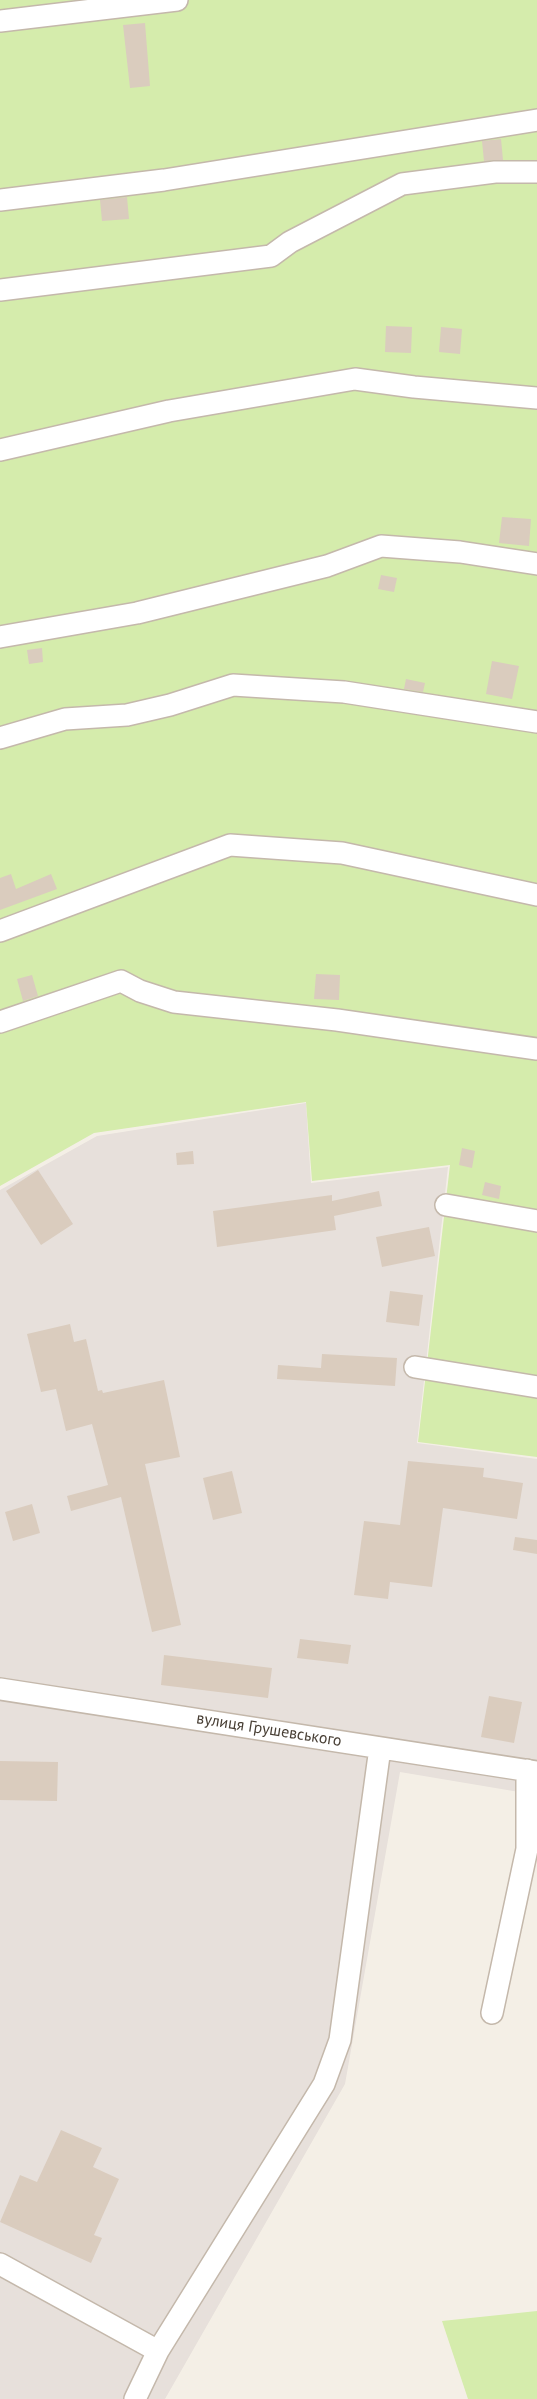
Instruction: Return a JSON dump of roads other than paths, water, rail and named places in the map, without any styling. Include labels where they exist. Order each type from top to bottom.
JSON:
[{"type":"street","points":[[0,21],[177,0]]},
{"type":"street","points":[[0,200],[164,180],[537,120]]},
{"type":"street","points":[[0,290],[271,256],[290,242],[402,184],[495,172],[537,172]]},
{"type":"street","points":[[0,450],[169,411],[355,379],[414,387],[537,398]]},
{"type":"street","points":[[0,637],[137,614],[327,566],[381,546],[460,552],[537,564]]},
{"type":"street","points":[[0,738],[65,719],[127,715],[170,706],[233,685],[344,692],[537,722]]},
{"type":"street","points":[[0,932],[230,845],[342,853],[537,895]]},
{"type":"street","points":[[0,1022],[121,981],[140,991],[174,1002],[337,1020],[537,1049]]},
{"type":"street","points":[[446,1205],[537,1221]]},
{"type":"street","points":[[415,1367],[537,1386]]},
{"type":"street","name":"вулиця Грушевського","points":[[0,1689],[532,1771]]},
{"type":"street","points":[[135,2399],[158,2351],[324,2084],[340,2040],[380,1748]]},
{"type":"street","points":[[492,2012],[527,1849],[532,1771]]},
{"type":"street","points":[[0,2264],[158,2351]]}]
